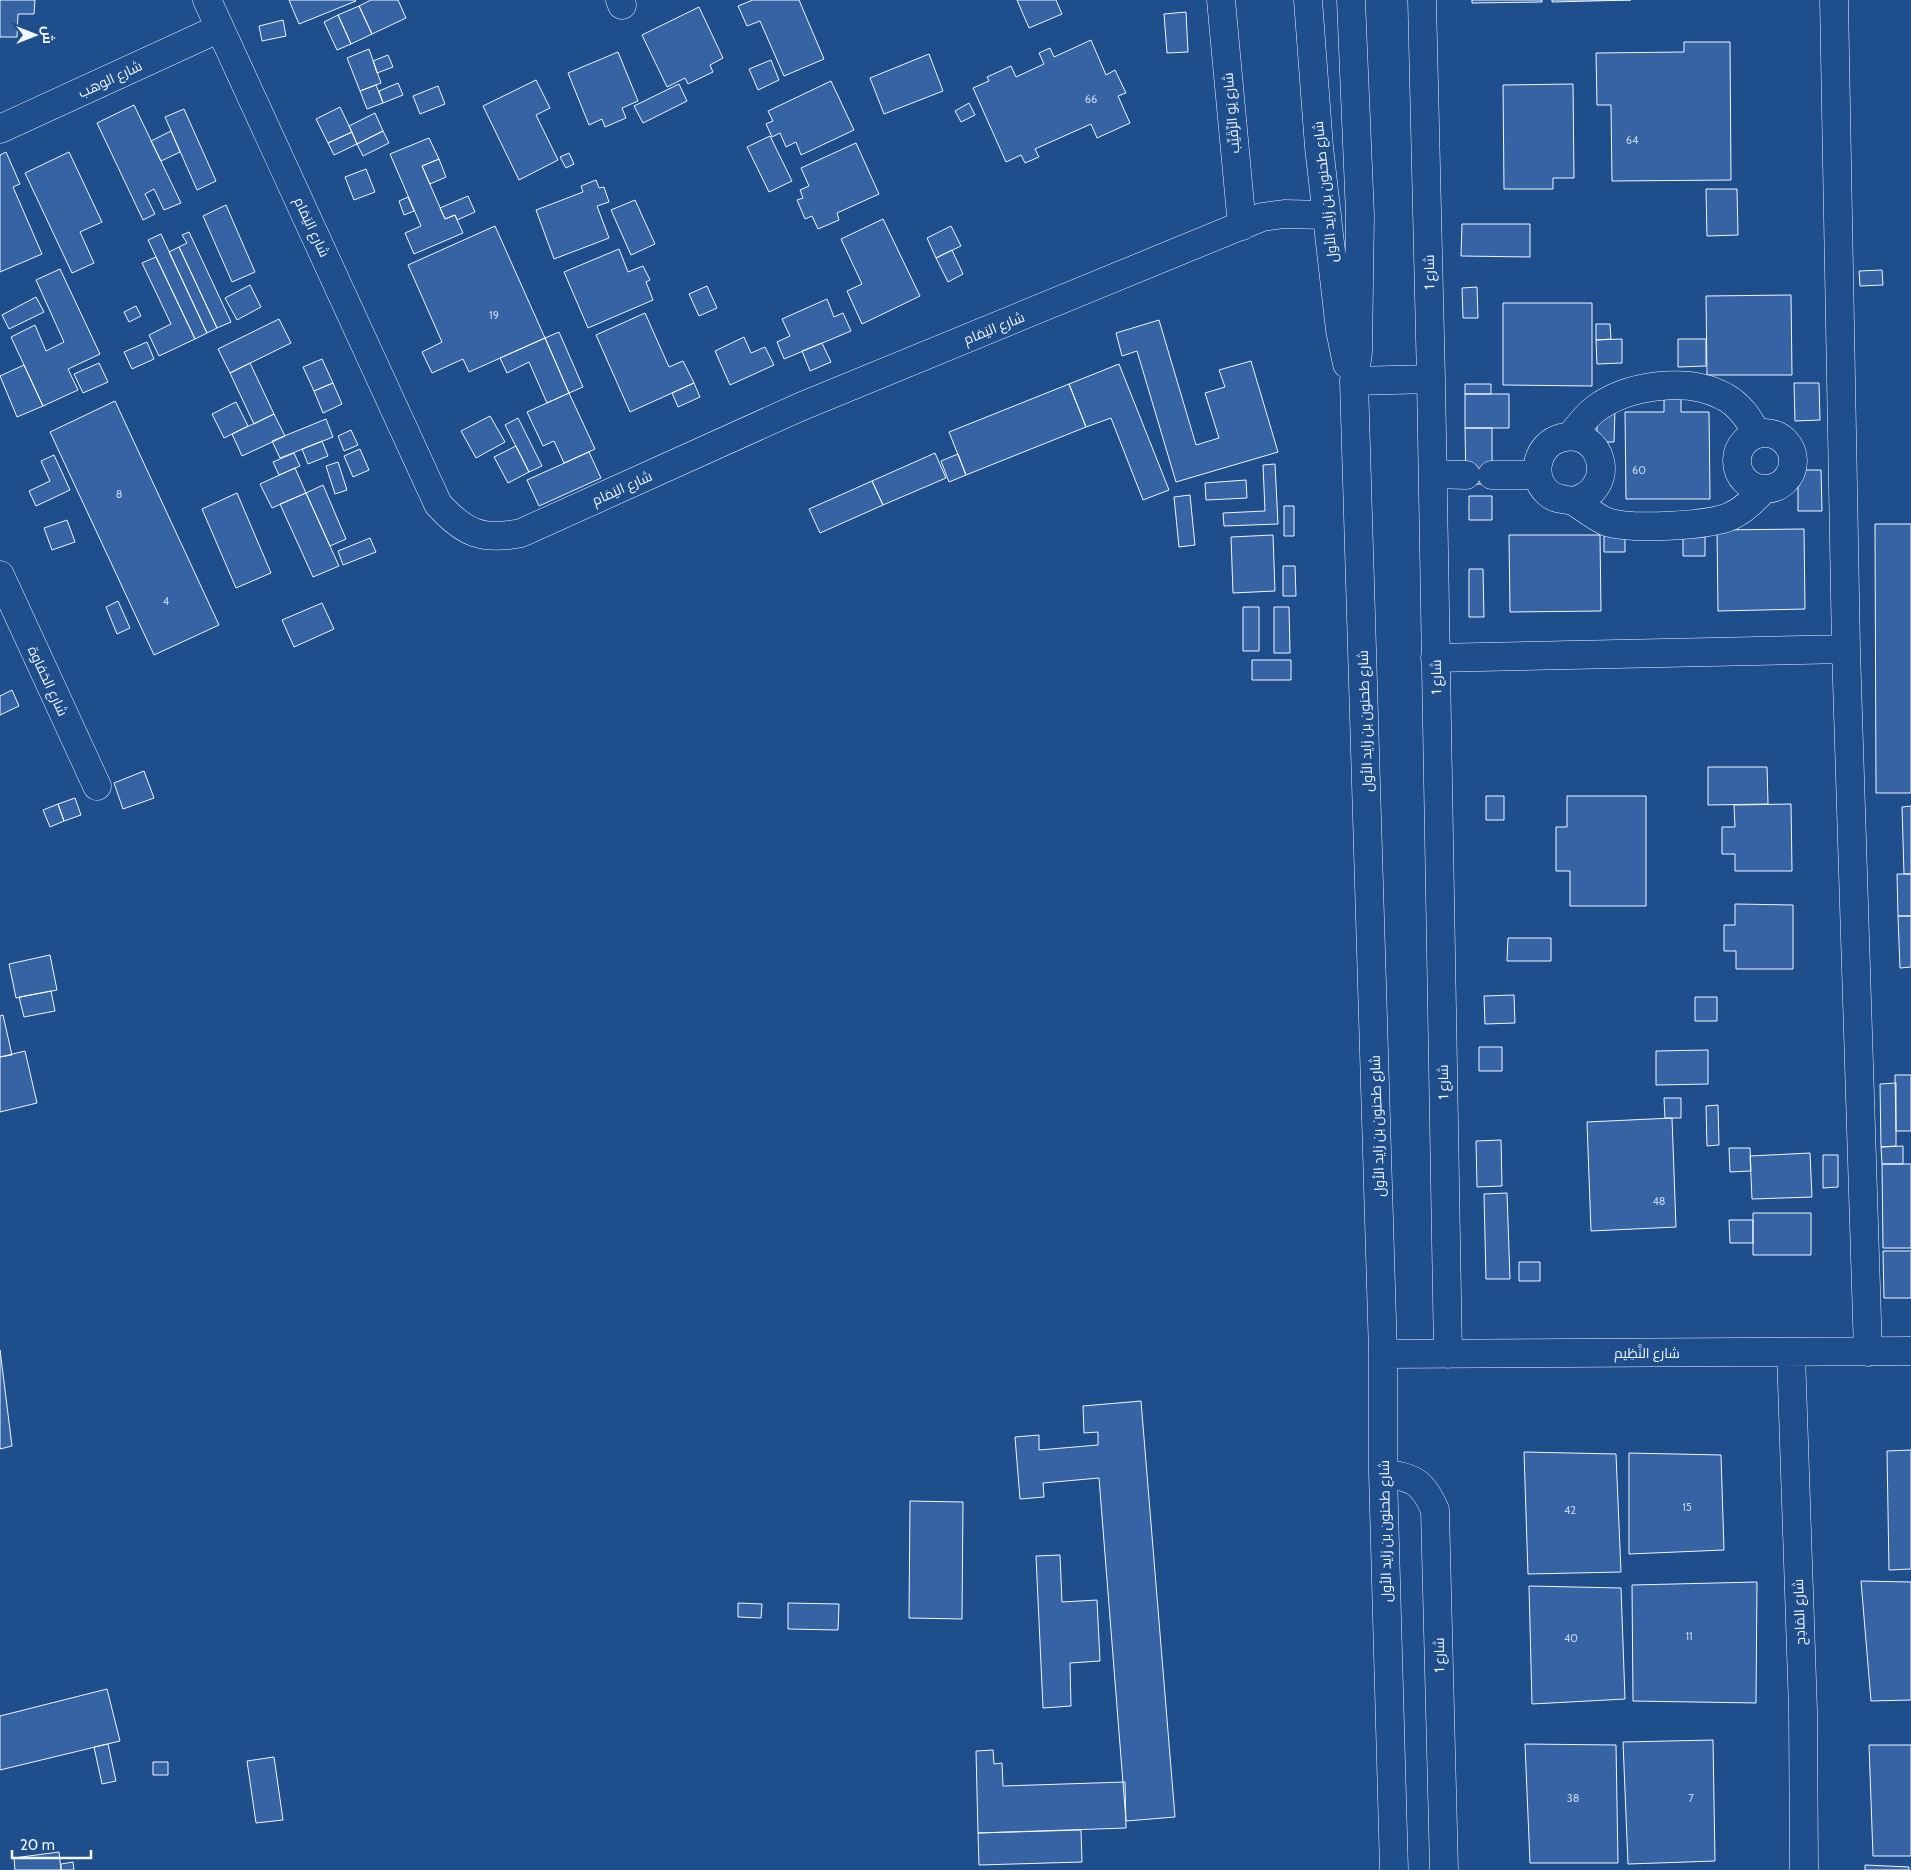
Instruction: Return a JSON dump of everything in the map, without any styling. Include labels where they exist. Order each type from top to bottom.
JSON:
[{"type":"street","name":"شارع اليَمَام","points":[[208,0],[438,504],[455,522],[477,534],[499,538],[521,533],[800,408],[1262,217],[1284,214],[1327,215]]},
{"type":"street","name":"شارع يَو الرِّقَيِّب","points":[[1220,0],[1242,226]]},
{"type":"street","name":"شارع طحنون بن زايد الأول","points":[[1308,0],[1327,215],[1340,330],[1345,356],[1354,382]]},
{"type":"street","name":"شارع طحنون بن زايد الأول","points":[[1351,0],[1360,215],[1359,337],[1354,382],[1383,1354],[1383,1473],[1394,1870]]},
{"type":"street","name":"شارع 1","points":[[1422,0],[1433,474],[1448,1354]]},
{"type":"street","points":[[1834,0],[1846,649],[1868,1352]]},
{"type":"street","name":"شارع الوهب","points":[[0,129],[220,28]]},
{"type":"street","points":[[1354,382],[1431,380]]},
{"type":"street","points":[[1571,436],[1593,411],[1607,402],[1638,391],[1679,386],[1713,391],[1726,397],[1748,417],[1757,434]]},
{"type":"street","points":[[1757,434],[1777,435],[1785,441],[1794,458],[1793,468],[1785,481],[1773,489],[1763,490],[1745,482],[1737,464],[1742,445],[1757,434]]},
{"type":"street","points":[[1571,436],[1580,438],[1596,450],[1602,468],[1601,477],[1591,494],[1573,501],[1564,501],[1547,492],[1538,475],[1540,456],[1545,448],[1561,438],[1571,436]]},
{"type":"street","points":[[1433,474],[1538,475]]},
{"type":"street","points":[[1573,501],[1596,517],[1622,525],[1703,523],[1731,516],[1754,500],[1763,490]]},
{"type":"street","name":"شارع الحَفاوة","points":[[0,575],[97,786]]},
{"type":"street","points":[[1435,658],[1846,649]]},
{"type":"street","name":"شارع النَّظِيم","points":[[1383,1354],[1911,1351]]},
{"type":"street","name":"شارع المَادِح","points":[[1791,1353],[1803,1711],[1804,1870]]},
{"type":"street","name":"شارع 1","points":[[1383,1473],[1411,1478],[1430,1498],[1435,1510],[1444,1870]]},
{"type":"building","points":[[0,0],[35,0],[34,14],[18,14],[17,37],[0,37]]},
{"type":"building","points":[[289,0],[355,0],[356,1],[299,24]]},
{"type":"building","points":[[371,0],[398,0],[406,18],[372,34],[359,6]]},
{"type":"building","points":[[753,0],[799,0],[824,59],[784,76],[760,21],[747,26],[738,6]]},
{"type":"building","points":[[1017,0],[1056,0],[1062,14],[1029,28]]},
{"type":"building","points":[[1472,0],[1542,0],[1542,2],[1472,3]]},
{"type":"building","points":[[1552,0],[1631,0],[1552,2]]},
{"type":"building","points":[[359,6],[372,34],[351,44],[338,15]]},
{"type":"building","points":[[699,7],[723,58],[710,65],[713,72],[688,84],[685,78],[667,87],[642,35]]},
{"type":"building","points":[[1186,12],[1188,52],[1167,53],[1164,14]]},
{"type":"building","points":[[338,15],[351,44],[337,50],[324,22]]},
{"type":"building","points":[[283,20],[286,36],[262,41],[259,26]]},
{"type":"building","points":[[1091,40],[1106,75],[1115,70],[1126,93],[1118,96],[1130,123],[1097,138],[1091,124],[1035,149],[1039,157],[1025,163],[1021,155],[1006,162],[973,88],[989,81],[987,77],[1011,66],[1016,77],[1044,64],[1039,53],[1050,48],[1054,57]]},
{"type":"building","points":[[1684,42],[1730,42],[1731,180],[1612,181],[1611,105],[1597,105],[1596,53],[1684,52]]},
{"type":"building","points":[[369,49],[381,83],[360,91],[347,58]]},
{"type":"building","points":[[618,52],[638,101],[622,108],[626,118],[605,127],[602,119],[589,125],[568,73]]},
{"type":"building","points":[[929,54],[943,91],[884,114],[870,78]]},
{"type":"building","points":[[388,55],[393,67],[377,73],[373,61]]},
{"type":"building","points":[[771,60],[779,80],[758,90],[749,69]]},
{"type":"building","points":[[536,80],[550,108],[536,115],[558,160],[519,180],[483,106]]},
{"type":"building","points":[[831,81],[854,130],[801,155],[796,142],[786,147],[780,133],[772,137],[766,124],[773,121],[768,111]]},
{"type":"building","points":[[398,83],[403,95],[383,103],[379,91]]},
{"type":"building","points":[[679,84],[687,101],[643,123],[634,106]]},
{"type":"building","points":[[1573,84],[1574,178],[1553,178],[1553,189],[1504,189],[1503,85]]},
{"type":"building","points":[[376,85],[383,103],[367,109],[360,91]]},
{"type":"building","points":[[438,86],[445,104],[420,114],[413,96]]},
{"type":"building","points":[[969,103],[975,115],[961,122],[955,111]]},
{"type":"building","points":[[134,105],[181,203],[164,210],[154,189],[145,194],[155,214],[143,220],[97,123]]},
{"type":"building","points":[[340,107],[352,132],[328,143],[316,119]]},
{"type":"building","points":[[184,109],[216,181],[197,190],[165,117]]},
{"type":"building","points":[[375,113],[383,131],[357,144],[349,126]]},
{"type":"building","points":[[171,131],[180,152],[161,161],[151,141]]},
{"type":"building","points":[[383,131],[389,143],[363,156],[357,144]]},
{"type":"building","points":[[352,132],[357,144],[334,155],[328,143]]},
{"type":"building","points":[[770,136],[792,181],[769,192],[747,147]]},
{"type":"building","points":[[429,138],[439,159],[422,166],[445,219],[455,215],[463,233],[414,254],[405,233],[421,226],[390,154]]},
{"type":"building","points":[[856,143],[879,194],[837,213],[839,220],[818,229],[812,216],[805,219],[797,200],[803,198],[800,190],[809,186],[801,168]]},
{"type":"building","points":[[6,152],[20,184],[13,187],[42,254],[0,272],[0,155]]},
{"type":"building","points":[[69,152],[102,222],[80,232],[94,263],[72,273],[25,173]]},
{"type":"building","points":[[569,153],[574,164],[566,168],[560,157]]},
{"type":"building","points":[[439,159],[446,177],[430,184],[422,166]]},
{"type":"building","points":[[366,169],[375,192],[354,200],[345,177]]},
{"type":"building","points":[[596,180],[599,188],[604,187],[609,202],[597,206],[609,238],[554,259],[536,210],[583,192],[581,186]]},
{"type":"building","points":[[1706,189],[1737,189],[1738,235],[1707,236]]},
{"type":"building","points":[[468,196],[475,212],[457,220],[455,215],[445,219],[440,208]]},
{"type":"building","points":[[408,197],[414,211],[404,215],[399,201]]},
{"type":"building","points":[[635,200],[655,244],[631,255],[611,210]]},
{"type":"building","points":[[226,205],[255,272],[232,282],[203,216]]},
{"type":"building","points":[[883,219],[920,296],[862,324],[847,291],[862,284],[841,239]]},
{"type":"building","points":[[1462,224],[1530,224],[1530,257],[1461,256]]},
{"type":"building","points":[[495,226],[545,338],[469,372],[463,359],[432,373],[422,352],[442,342],[408,265]]},
{"type":"building","points":[[951,226],[961,246],[936,258],[927,238]]},
{"type":"building","points":[[189,232],[231,322],[217,328],[179,247],[187,243],[182,235]]},
{"type":"building","points":[[161,234],[207,333],[195,339],[148,240]]},
{"type":"building","points":[[179,247],[217,328],[207,333],[169,252]]},
{"type":"building","points":[[619,249],[628,272],[643,266],[650,280],[646,282],[653,300],[588,328],[564,272]]},
{"type":"building","points":[[952,250],[963,274],[948,282],[936,258]]},
{"type":"building","points":[[156,257],[195,339],[159,356],[149,335],[171,324],[142,263]]},
{"type":"building","points":[[60,269],[100,354],[68,369],[78,390],[43,406],[11,337],[35,325],[46,351],[64,342],[36,280]]},
{"type":"building","points":[[1882,270],[1883,285],[1860,286],[1859,271]]},
{"type":"building","points":[[250,285],[261,307],[237,320],[225,298]]},
{"type":"building","points":[[707,286],[717,308],[699,316],[689,294]]},
{"type":"building","points":[[1477,287],[1478,318],[1463,318],[1462,288]]},
{"type":"building","points":[[1791,295],[1792,375],[1707,375],[1706,296]]},
{"type":"building","points":[[36,297],[44,312],[9,329],[2,315]]},
{"type":"building","points":[[827,299],[834,317],[843,313],[851,331],[784,359],[777,342],[790,336],[782,319]]},
{"type":"building","points":[[1503,303],[1592,303],[1592,386],[1503,385]]},
{"type":"building","points":[[136,306],[141,316],[129,322],[124,312]]},
{"type":"building","points":[[645,313],[669,367],[683,361],[694,383],[630,412],[596,335]]},
{"type":"building","points":[[279,319],[291,343],[230,373],[218,349]]},
{"type":"building","points":[[1159,320],[1196,445],[1219,438],[1205,393],[1225,387],[1219,370],[1251,361],[1278,452],[1176,482],[1137,351],[1122,356],[1116,333]]},
{"type":"building","points":[[1596,324],[1610,324],[1611,339],[1596,340]]},
{"type":"building","points":[[559,332],[583,387],[569,393],[545,338]]},
{"type":"building","points":[[744,337],[751,353],[765,347],[774,365],[730,385],[715,351]]},
{"type":"building","points":[[545,338],[569,393],[547,403],[529,362],[507,373],[500,358]]},
{"type":"building","points":[[1622,339],[1622,363],[1597,364],[1596,340]]},
{"type":"building","points":[[1678,339],[1706,339],[1706,366],[1678,367]]},
{"type":"building","points":[[147,342],[154,359],[132,369],[124,352]]},
{"type":"building","points":[[822,343],[831,362],[810,371],[802,351]]},
{"type":"building","points":[[322,359],[333,383],[314,391],[303,367]]},
{"type":"building","points":[[99,363],[108,382],[83,393],[74,374]]},
{"type":"building","points":[[250,363],[274,414],[254,424],[230,373]]},
{"type":"building","points":[[1119,364],[1169,490],[1143,500],[1111,418],[1086,427],[1069,384]]},
{"type":"building","points":[[24,365],[43,406],[17,417],[0,376]]},
{"type":"building","points":[[333,383],[342,404],[323,413],[314,391]]},
{"type":"building","points":[[694,383],[700,397],[678,407],[672,393]]},
{"type":"building","points":[[1794,383],[1819,383],[1820,420],[1795,421]]},
{"type":"building","points":[[1069,384],[1086,427],[966,475],[949,432]]},
{"type":"building","points":[[1465,384],[1491,384],[1491,394],[1465,394]]},
{"type":"building","points":[[569,393],[595,449],[564,463],[554,441],[543,446],[527,412]]},
{"type":"building","points":[[1465,394],[1509,394],[1509,428],[1465,428]]},
{"type":"building","points":[[1664,399],[1681,399],[1681,412],[1709,412],[1710,499],[1626,499],[1625,412],[1664,412]]},
{"type":"building","points":[[115,401],[219,625],[154,655],[50,432]]},
{"type":"building","points":[[236,402],[248,426],[224,438],[212,414]]},
{"type":"building","points":[[1597,408],[1615,409],[1614,442],[1597,442]]},
{"type":"building","points":[[274,414],[285,436],[242,456],[232,434]]},
{"type":"building","points":[[490,416],[505,442],[476,458],[461,431]]},
{"type":"building","points":[[518,418],[542,466],[529,472],[505,425]]},
{"type":"building","points":[[326,419],[333,437],[280,458],[272,441]]},
{"type":"building","points":[[1465,428],[1492,428],[1492,484],[1466,484]]},
{"type":"building","points":[[351,430],[358,445],[344,451],[338,436]]},
{"type":"building","points":[[322,441],[328,456],[308,464],[302,449]]},
{"type":"building","points":[[516,446],[529,472],[508,483],[494,457]]},
{"type":"building","points":[[360,449],[369,470],[353,477],[344,456]]},
{"type":"building","points":[[589,452],[601,478],[539,506],[527,480]]},
{"type":"building","points":[[294,453],[300,466],[279,475],[273,462]]},
{"type":"building","points":[[935,453],[946,478],[883,505],[872,481]]},
{"type":"building","points":[[958,454],[966,475],[949,482],[941,461]]},
{"type":"building","points":[[54,455],[70,490],[36,506],[29,491],[50,481],[41,461]]},
{"type":"building","points":[[338,462],[347,490],[335,494],[326,466]]},
{"type":"building","points":[[1275,464],[1278,524],[1224,526],[1223,513],[1265,511],[1263,465]]},
{"type":"building","points":[[295,468],[306,493],[272,508],[260,484]]},
{"type":"building","points":[[1798,470],[1821,470],[1822,511],[1798,511]]},
{"type":"building","points":[[1246,480],[1247,498],[1206,500],[1205,483]]},
{"type":"building","points":[[872,481],[883,505],[820,533],[809,509]]},
{"type":"building","points":[[323,485],[346,539],[330,546],[306,493]]},
{"type":"building","points":[[237,493],[271,573],[236,588],[202,509]]},
{"type":"building","points":[[306,493],[339,566],[313,577],[280,504]]},
{"type":"building","points":[[1190,495],[1195,545],[1179,547],[1174,497]]},
{"type":"building","points":[[1469,496],[1492,496],[1492,520],[1469,520]]},
{"type":"building","points":[[1284,506],[1294,506],[1294,536],[1284,536]]},
{"type":"building","points":[[67,520],[75,542],[52,550],[44,528]]},
{"type":"building","points":[[1875,524],[1911,524],[1911,793],[1876,793]]},
{"type":"building","points":[[1705,529],[1705,556],[1683,556],[1683,530]]},
{"type":"building","points":[[1804,529],[1805,609],[1718,611],[1717,530]]},
{"type":"building","points":[[1604,530],[1625,530],[1625,552],[1604,552]]},
{"type":"building","points":[[1273,535],[1275,591],[1233,593],[1231,537]]},
{"type":"building","points":[[1509,535],[1600,535],[1601,611],[1510,612]]},
{"type":"building","points":[[370,538],[376,552],[343,565],[338,551]]},
{"type":"building","points":[[1283,566],[1295,566],[1296,596],[1283,596]]},
{"type":"building","points":[[1469,569],[1483,569],[1484,617],[1469,617]]},
{"type":"building","points":[[118,601],[130,628],[117,634],[106,607]]},
{"type":"building","points":[[322,603],[334,629],[294,647],[282,620]]},
{"type":"building","points":[[1243,607],[1259,607],[1259,651],[1243,651]]},
{"type":"building","points":[[1274,607],[1289,607],[1290,653],[1274,653]]},
{"type":"building","points":[[1252,660],[1291,660],[1291,680],[1252,680]]},
{"type":"building","points":[[12,690],[19,706],[0,715],[0,696]]},
{"type":"building","points":[[1708,767],[1767,767],[1768,804],[1708,805]]},
{"type":"building","points":[[144,771],[154,798],[123,809],[114,783]]},
{"type":"building","points":[[1486,796],[1504,796],[1504,820],[1486,820]]},
{"type":"building","points":[[1567,796],[1646,796],[1646,906],[1570,906],[1570,871],[1556,871],[1556,827],[1567,827]]},
{"type":"building","points":[[75,798],[81,815],[64,821],[58,804]]},
{"type":"building","points":[[58,804],[64,821],[50,827],[43,810]]},
{"type":"building","points":[[1791,804],[1792,871],[1735,871],[1735,854],[1722,854],[1722,827],[1735,827],[1734,805]]},
{"type":"building","points":[[1911,806],[1911,874],[1904,874],[1902,807]]},
{"type":"building","points":[[1897,874],[1911,874],[1911,916],[1898,916]]},
{"type":"building","points":[[1735,904],[1793,905],[1793,969],[1736,969],[1736,951],[1724,951],[1724,925],[1735,925]]},
{"type":"building","points":[[1898,916],[1911,916],[1911,967],[1900,968]]},
{"type":"building","points":[[1508,938],[1551,938],[1551,961],[1507,961]]},
{"type":"building","points":[[50,955],[57,990],[16,998],[9,964]]},
{"type":"building","points":[[51,991],[55,1011],[24,1017],[19,997]]},
{"type":"building","points":[[1514,995],[1515,1023],[1485,1024],[1484,996]]},
{"type":"building","points":[[1695,997],[1717,997],[1717,1021],[1695,1021]]},
{"type":"building","points":[[3,1015],[12,1055],[0,1057],[0,1016]]},
{"type":"building","points":[[1479,1047],[1502,1047],[1502,1071],[1479,1071]]},
{"type":"building","points":[[1708,1050],[1708,1084],[1656,1085],[1656,1051]]},
{"type":"building","points":[[25,1051],[37,1103],[0,1112],[0,1057]]},
{"type":"building","points":[[1895,1075],[1911,1075],[1911,1131],[1896,1131]]},
{"type":"building","points":[[1896,1083],[1896,1146],[1881,1147],[1880,1084]]},
{"type":"building","points":[[1664,1098],[1681,1098],[1681,1118],[1665,1118]]},
{"type":"building","points":[[1718,1105],[1719,1145],[1707,1146],[1706,1106]]},
{"type":"building","points":[[1672,1118],[1676,1227],[1591,1231],[1587,1122]]},
{"type":"building","points":[[1501,1140],[1502,1186],[1477,1187],[1476,1141]]},
{"type":"building","points":[[1903,1146],[1903,1164],[1882,1164],[1881,1147]]},
{"type":"building","points":[[1729,1148],[1750,1148],[1751,1171],[1730,1172]]},
{"type":"building","points":[[1810,1153],[1812,1197],[1752,1199],[1750,1156]]},
{"type":"building","points":[[1823,1155],[1838,1155],[1838,1187],[1823,1188]]},
{"type":"building","points":[[1882,1164],[1911,1164],[1911,1248],[1883,1248]]},
{"type":"building","points":[[1507,1193],[1510,1279],[1486,1279],[1484,1194]]},
{"type":"building","points":[[1753,1213],[1811,1213],[1811,1255],[1753,1255]]},
{"type":"building","points":[[1729,1220],[1753,1220],[1753,1243],[1730,1243]]},
{"type":"building","points":[[1883,1251],[1911,1251],[1911,1298],[1884,1298]]},
{"type":"building","points":[[1519,1262],[1540,1262],[1540,1281],[1519,1281]]},
{"type":"building","points":[[0,1350],[12,1446],[0,1449]]},
{"type":"building","points":[[1141,1401],[1175,1817],[1126,1821],[1099,1478],[1043,1483],[1044,1497],[1020,1499],[1015,1437],[1039,1435],[1039,1450],[1098,1445],[1098,1432],[1084,1433],[1083,1406]]},
{"type":"building","points":[[1911,1450],[1911,1569],[1889,1570],[1887,1451]]},
{"type":"building","points":[[1524,1452],[1616,1454],[1621,1572],[1528,1574]]},
{"type":"building","points":[[1629,1453],[1721,1455],[1724,1550],[1629,1554]]},
{"type":"building","points":[[910,1501],[963,1502],[962,1619],[909,1618]]},
{"type":"building","points":[[1060,1555],[1062,1602],[1097,1600],[1100,1661],[1070,1663],[1071,1706],[1043,1708],[1036,1556]]},
{"type":"building","points":[[1861,1581],[1911,1582],[1911,1700],[1871,1701]]},
{"type":"building","points":[[1757,1582],[1756,1703],[1633,1701],[1632,1585]]},
{"type":"building","points":[[1529,1586],[1621,1588],[1625,1699],[1532,1704]]},
{"type":"building","points":[[738,1603],[762,1604],[761,1618],[738,1617]]},
{"type":"building","points":[[788,1603],[839,1604],[838,1630],[788,1629]]},
{"type":"building","points":[[107,1689],[120,1741],[0,1770],[0,1716]]},
{"type":"building","points":[[1713,1740],[1715,1861],[1628,1864],[1623,1742]]},
{"type":"building","points":[[108,1744],[116,1781],[102,1784],[94,1747]]},
{"type":"building","points":[[1525,1744],[1616,1745],[1618,1863],[1530,1863]]},
{"type":"building","points":[[1869,1745],[1911,1745],[1911,1856],[1873,1856]]},
{"type":"building","points":[[993,1750],[994,1764],[1002,1763],[1003,1786],[1125,1782],[1126,1828],[978,1833],[976,1751]]},
{"type":"building","points":[[274,1757],[283,1820],[256,1823],[247,1761]]},
{"type":"building","points":[[153,1762],[168,1762],[168,1775],[153,1775]]},
{"type":"building","points":[[1081,1830],[1082,1862],[979,1865],[978,1833]]},
{"type":"building","points":[[59,1852],[61,1870],[15,1870],[14,1858]]},
{"type":"building","points":[[73,1862],[74,1870],[61,1870],[61,1864]]},
{"type":"building","points":[[1865,1865],[1909,1867],[1909,1870],[1865,1870]]}]
